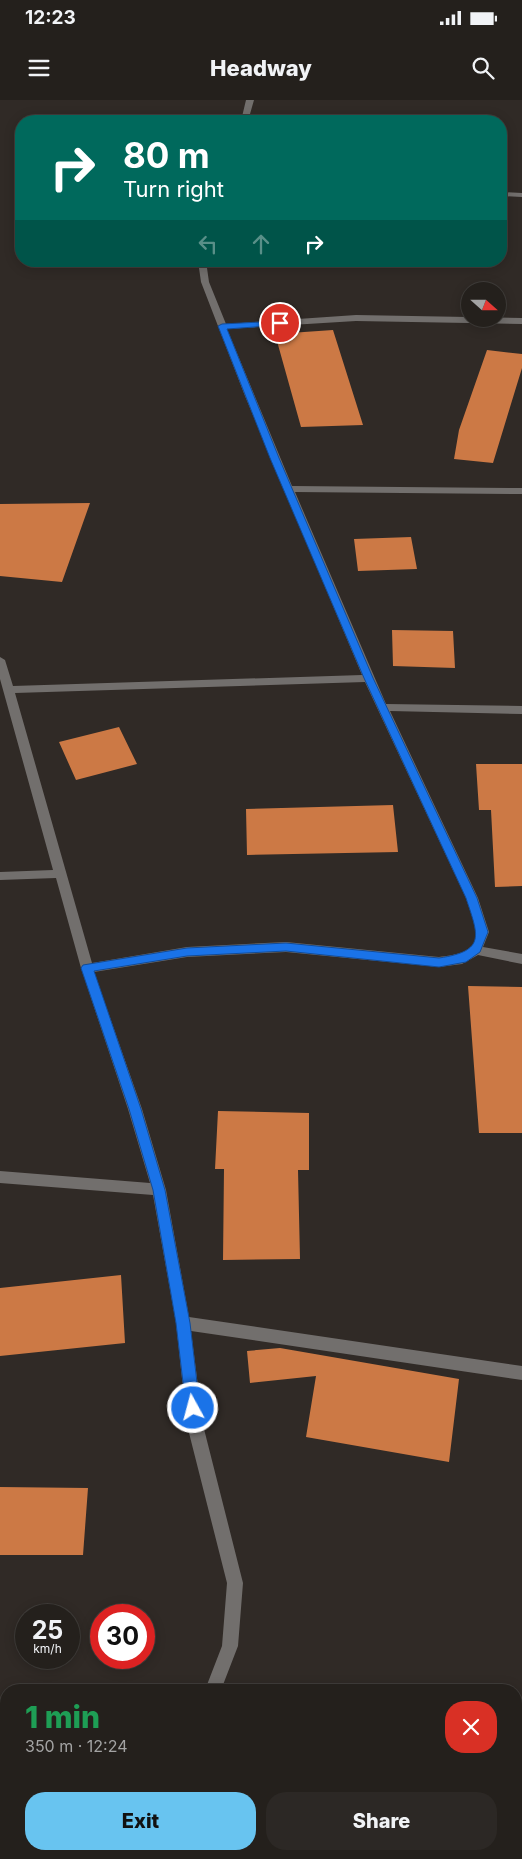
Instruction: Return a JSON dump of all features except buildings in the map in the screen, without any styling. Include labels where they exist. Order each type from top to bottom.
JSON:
[{"type":"street","points":[[246,115],[250,100]]},
{"type":"street","points":[[507,194],[522,195]]},
{"type":"street","points":[[87,968],[187,952],[286,947],[439,962],[462,959],[476,950],[483,932],[472,898],[382,707],[288,489],[205,282],[203,267]]},
{"type":"street","points":[[222,326],[356,318],[522,321]]},
{"type":"street","points":[[288,489],[522,490]]},
{"type":"street","points":[[0,660],[87,968],[135,1109],[159,1190],[183,1323],[196,1425],[236,1582],[230,1646],[215,1684]]},
{"type":"street","points":[[9,690],[369,678]]},
{"type":"street","points":[[382,707],[522,710]]},
{"type":"street","points":[[0,876],[61,874]]},
{"type":"street","points":[[476,950],[522,959]]},
{"type":"street","points":[[0,1178],[159,1190]]},
{"type":"street","points":[[183,1323],[522,1373]]},
{"type":"route","points":[[193,1408],[183,1323],[159,1190],[135,1109],[87,968],[187,952],[286,947],[439,962],[462,959],[476,950],[483,932],[472,898],[369,678],[249,396],[222,326],[280,323]]}]
